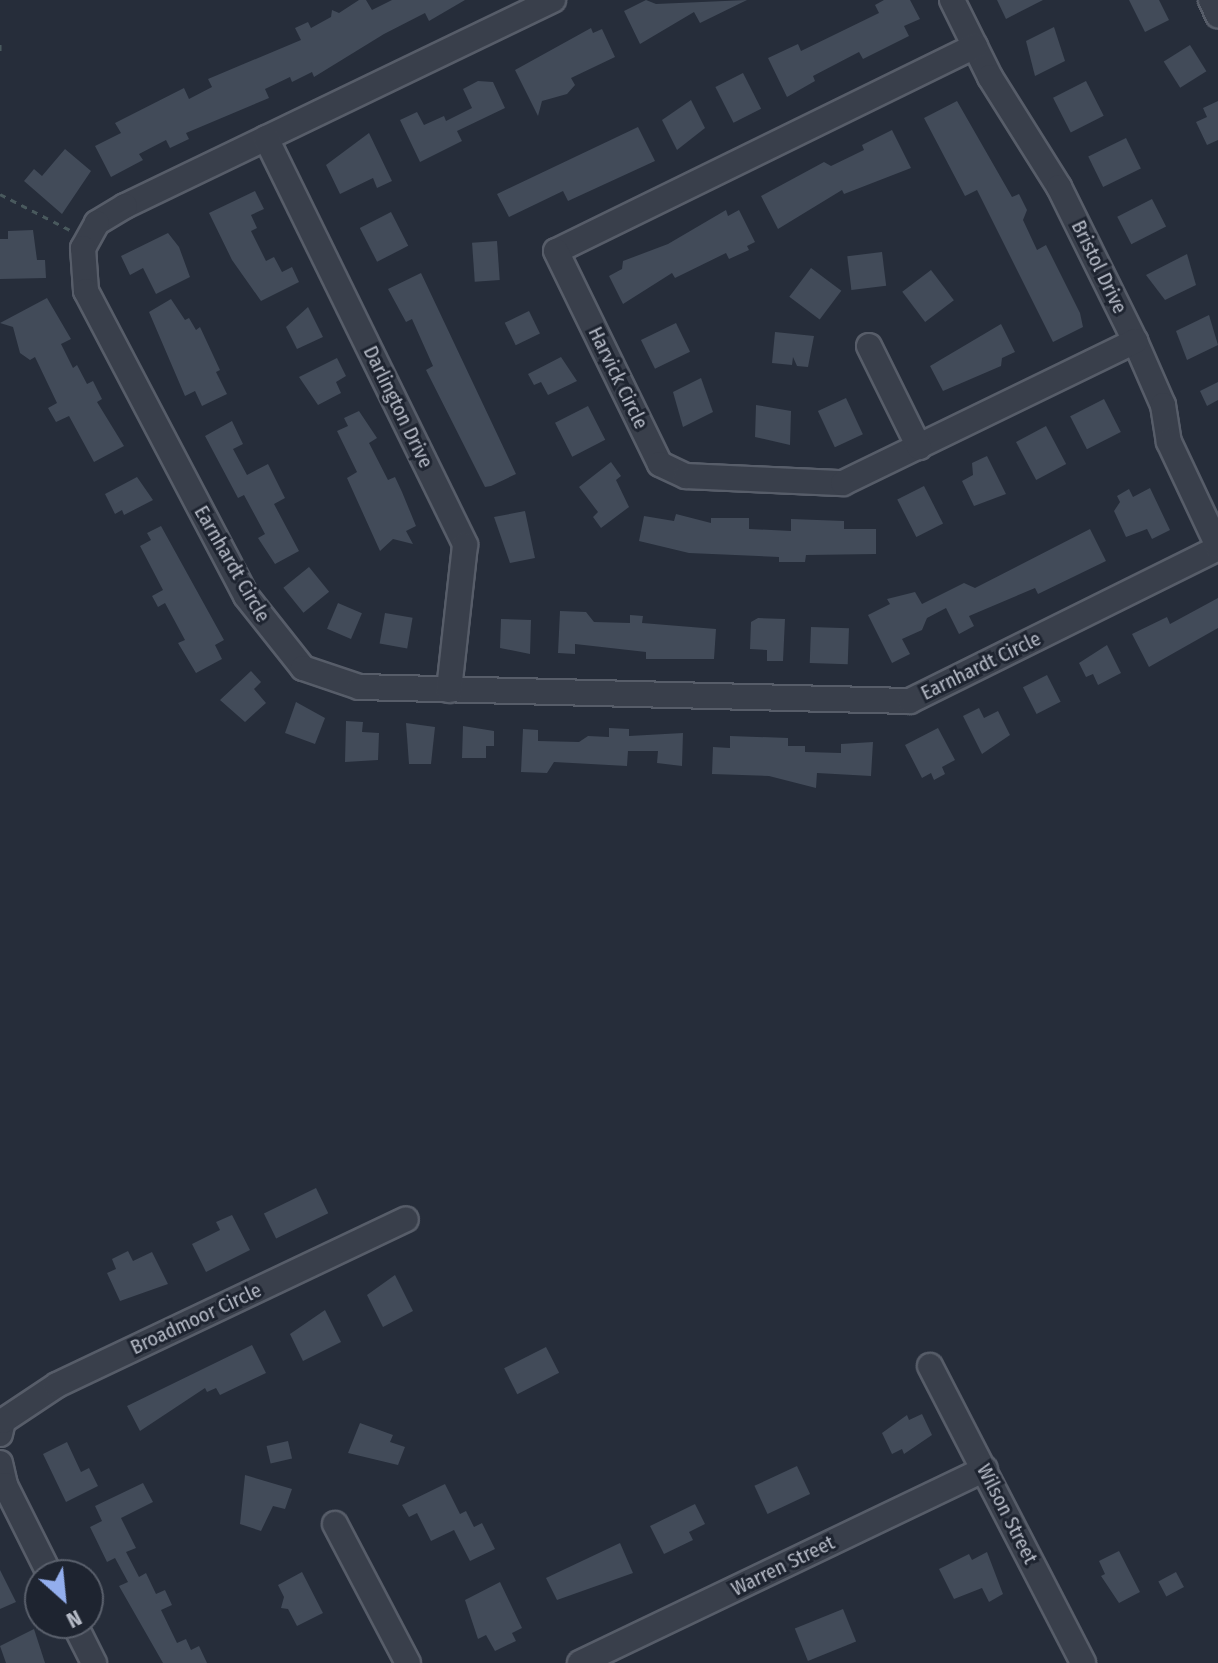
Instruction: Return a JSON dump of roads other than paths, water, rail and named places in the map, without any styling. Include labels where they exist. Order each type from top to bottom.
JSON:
[{"type":"street","points":[[266,138],[553,0]]},
{"type":"street","name":"Bristol Drive","points":[[952,0],[975,46],[1059,187],[1135,341],[1163,405],[1169,442],[1218,547]]},
{"type":"street","points":[[1211,0],[1218,15]]},
{"type":"street","name":"Harvick Circle","points":[[975,46],[556,251],[660,464],[672,473],[843,483],[1135,341]]},
{"type":"street","name":"Earnhardt Circle","points":[[266,138],[125,206],[97,223],[83,248],[86,291],[246,596],[277,641],[303,668],[359,687],[910,701],[1218,547]]},
{"type":"street","name":"Darlington Drive","points":[[266,138],[465,545],[449,690]]},
{"type":"street","points":[[869,346],[919,447]]},
{"type":"street","name":"Broadmoor Circle","points":[[0,1434],[3,1421],[57,1385],[406,1219]]},
{"type":"street","name":"Wilson Street","points":[[930,1366],[1083,1663]]},
{"type":"street","points":[[0,1463],[5,1485],[42,1559]]},
{"type":"street","name":"Warren Street","points":[[580,1663],[985,1469]]},
{"type":"street","points":[[335,1524],[408,1663]]},
{"type":"street","points":[[82,1639],[94,1663]]}]
